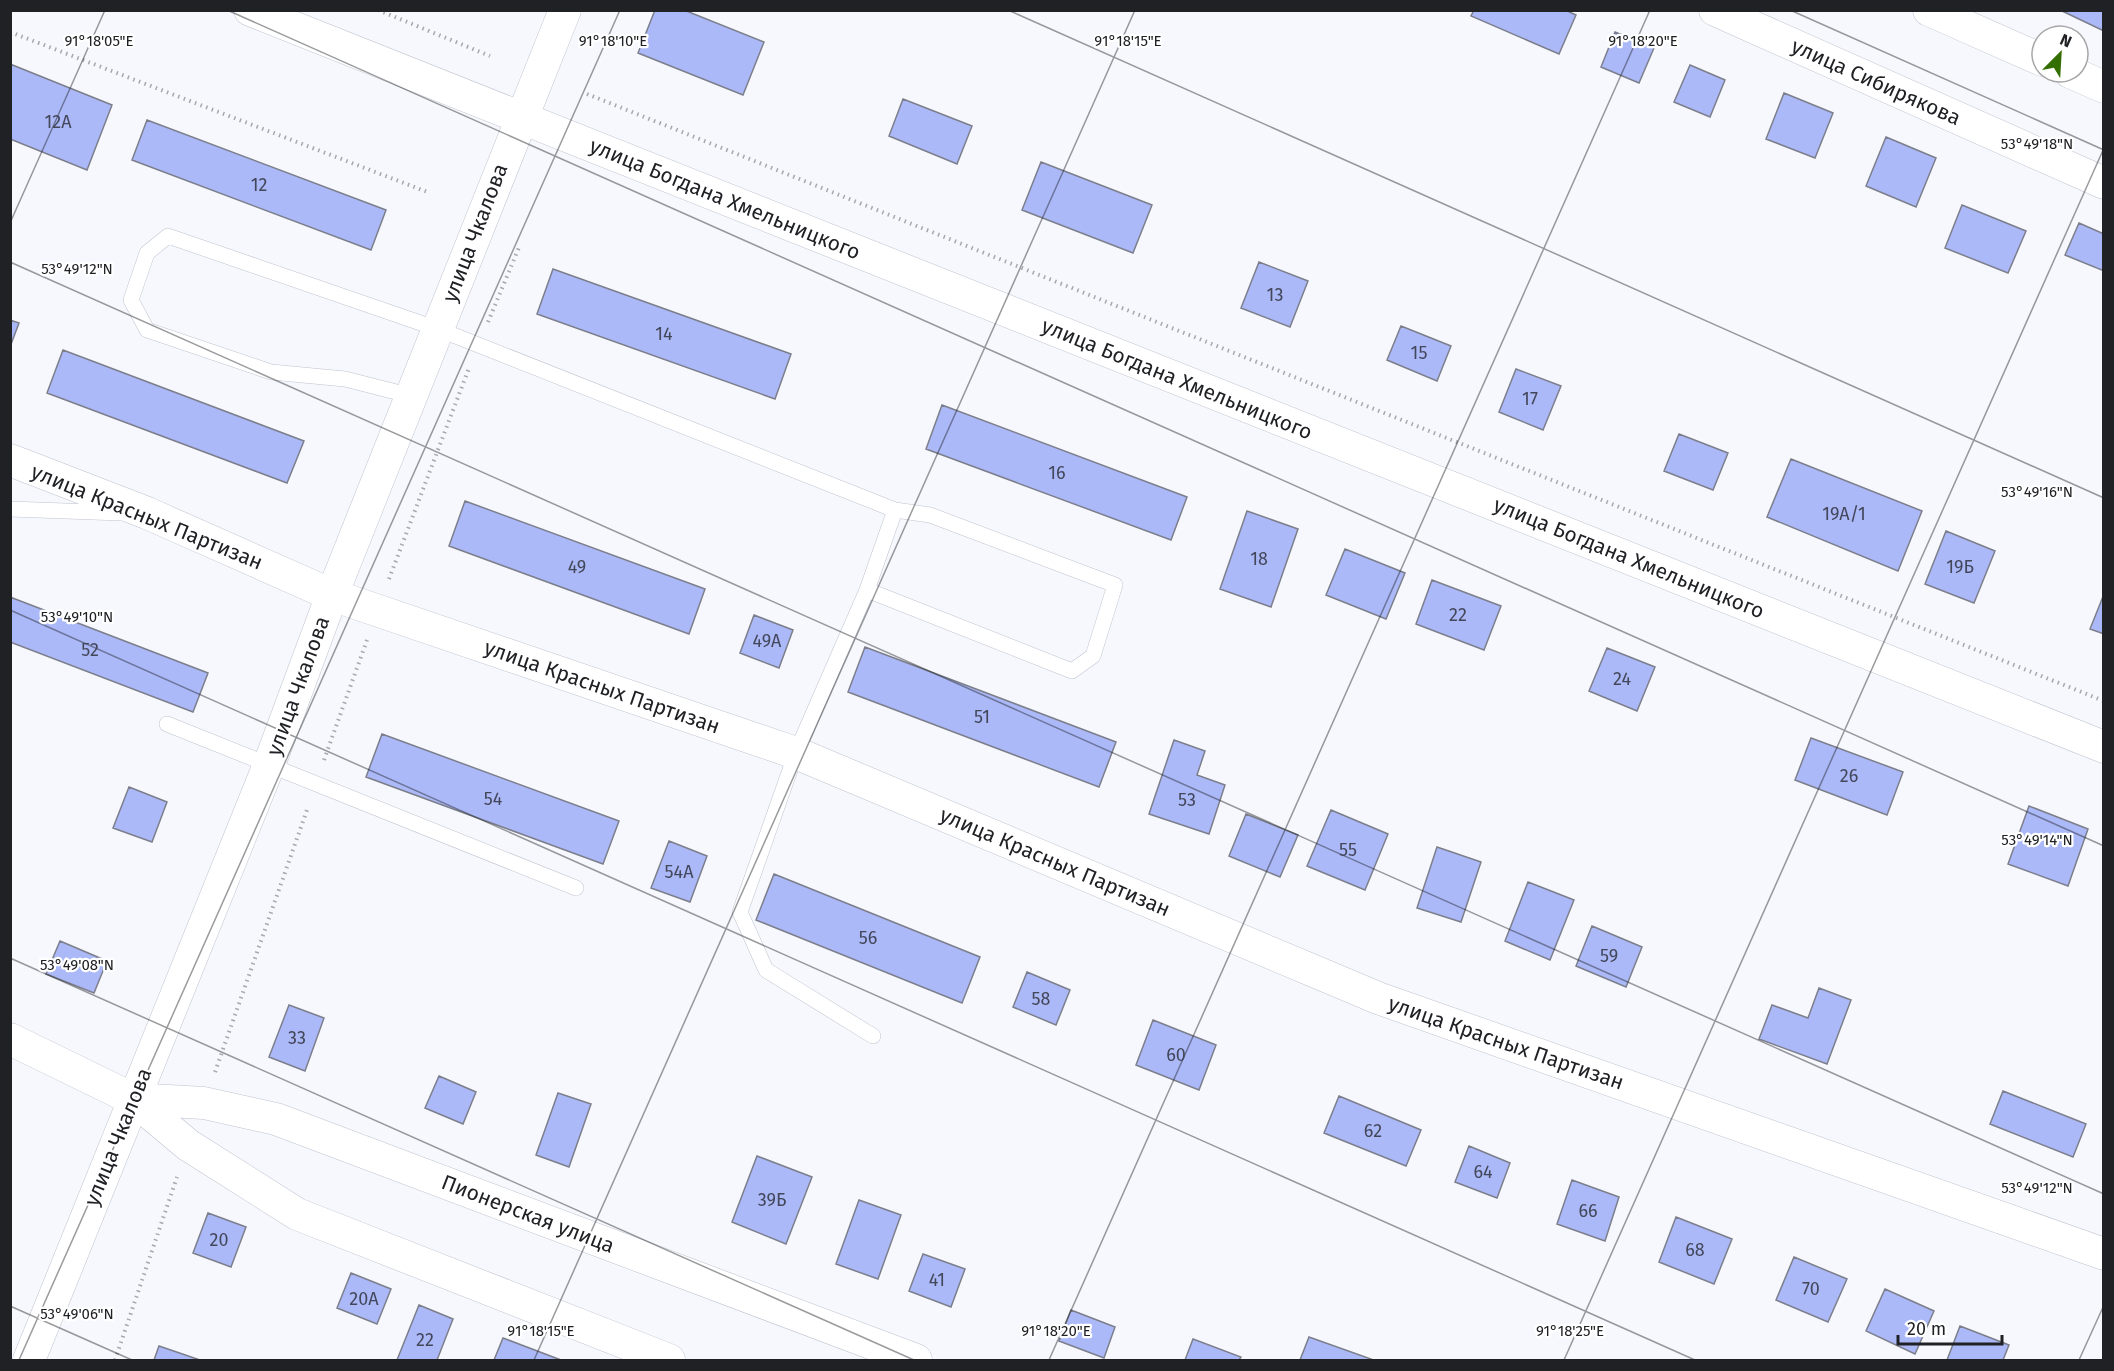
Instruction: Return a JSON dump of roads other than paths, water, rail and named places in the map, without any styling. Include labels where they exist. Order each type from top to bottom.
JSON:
[{"type":"street","name":"улица Богдана Хмельницкого","points":[[250,10],[2103,747]]},
{"type":"street","name":"улица Чкалова","points":[[29,1360],[269,765],[332,595],[520,117],[565,10]]},
{"type":"street","name":"улица Сибирякова","points":[[1715,10],[2103,183]]},
{"type":"street","points":[[1929,10],[2030,55]]},
{"type":"street","name":"улица Красных Партизан","points":[[10,460],[147,513],[332,595],[796,753],[1378,998],[2103,1254]]},
{"type":"street","name":"Пионерская улица","points":[[10,1039],[134,1099],[188,1145],[297,1214],[669,1360]]},
{"type":"street","name":"Пионерская улица","points":[[134,1099],[204,1103],[276,1119],[916,1360]]},
{"type":"lane","points":[[412,396],[345,379],[271,372],[147,330],[131,300],[147,253],[168,236],[438,328],[896,510],[930,515],[1115,585],[1093,656],[1072,670],[867,590]]},
{"type":"lane","points":[[10,509],[147,513]]},
{"type":"lane","points":[[873,1036],[766,970],[740,912],[796,753],[867,590],[896,510]]},
{"type":"lane","points":[[167,724],[576,888]]}]
